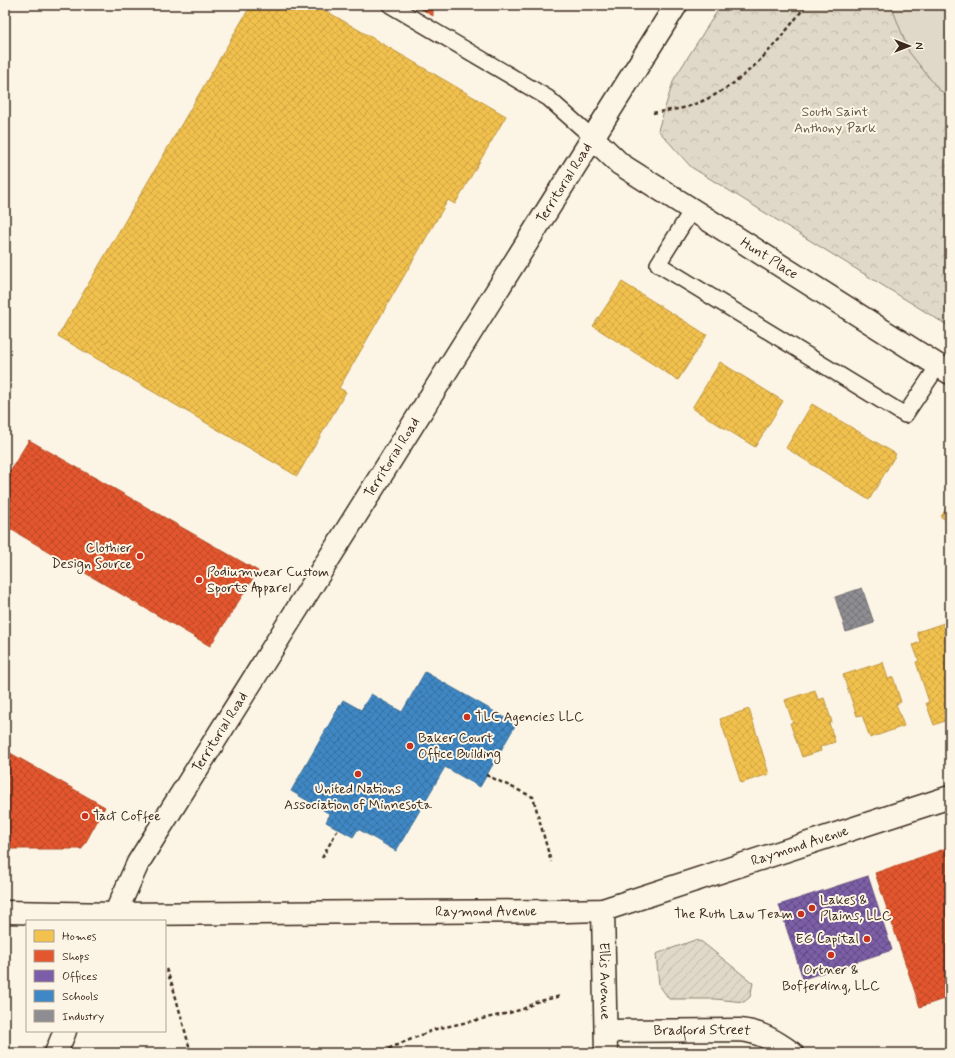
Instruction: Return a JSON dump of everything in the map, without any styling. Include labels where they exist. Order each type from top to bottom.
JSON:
[{"type":"street","name":"Territorial Road","points":[[114,918],[142,858],[676,5]]},
{"type":"street","name":"Hunt Place","points":[[593,138],[620,164],[944,369]]},
{"type":"street","name":"Raymond Avenue","points":[[5,912],[114,918],[603,910],[950,797]]},
{"type":"street","name":"Ellis Avenue","points":[[603,910],[606,1053]]},
{"type":"street","name":"Bradford Street","points":[[606,1031],[753,1031],[768,1037],[792,1053]]},
{"type":"street","points":[[56,1053],[65,1032]]},
{"type":"lane","points":[[390,5],[548,98],[593,138]]},
{"type":"lane","points":[[692,210],[658,264],[905,415],[944,369]]},
{"type":"path","points":[[653,113],[684,107],[711,96],[737,81],[761,60],[806,5]]},
{"type":"path","points":[[486,775],[533,797],[551,862]]},
{"type":"path","points":[[322,858],[338,829]]},
{"type":"path","points":[[166,969],[173,986],[191,1053]]},
{"type":"path","points":[[384,1053],[385,1050],[436,1029],[509,1013],[523,1009],[536,1002],[561,996]]},
{"type":"green space","name":"South Saint Anthony Park","points":[[721,5],[950,5],[950,327],[691,167],[658,130],[674,79]]},
{"type":"green space","points":[[891,5],[950,5],[950,96],[939,90],[909,52]]},
{"type":"green space","points":[[695,940],[702,942],[753,983],[750,997],[744,1002],[715,999],[669,999],[659,985],[656,954]]},
{"type":"building: Homes","points":[[251,5],[316,5],[506,116],[455,204],[448,200],[339,388],[346,392],[297,476],[58,336]]},
{"type":"building: Homes","points":[[622,282],[707,335],[678,380],[593,326]]},
{"type":"building: Homes","points":[[720,362],[783,401],[755,447],[692,408]]},
{"type":"building: Homes","points":[[812,404],[896,454],[869,500],[786,448]]},
{"type":"building: Homes","points":[[950,502],[950,522],[941,517]]},
{"type":"building: Homes","points":[[947,622],[950,631],[950,719],[934,725],[926,703],[929,702],[916,662],[919,661],[913,645],[920,642],[917,632]]},
{"type":"building: Homes","points":[[883,662],[888,679],[893,677],[901,702],[896,704],[904,726],[870,738],[862,715],[857,716],[843,675]]},
{"type":"building: Homes","points":[[815,690],[818,700],[824,698],[832,722],[829,723],[835,742],[820,747],[821,751],[802,757],[790,723],[793,723],[785,700]]},
{"type":"building: Homes","points":[[749,709],[769,774],[741,783],[720,719]]},
{"type":"building: Shops","points":[[415,5],[433,5],[433,16]]},
{"type":"building: Shops","points":[[29,440],[258,571],[210,646],[5,526],[5,479]]},
{"type":"building: Shops","points":[[5,750],[105,807],[82,849],[5,849]]},
{"type":"building: Shops","points":[[950,847],[950,997],[920,1007],[875,873]]},
{"type":"building: Offices","points":[[868,876],[892,950],[803,979],[779,905]]},
{"type":"building: Schools","name":"Baker Court Office Building","points":[[425,672],[516,724],[480,787],[445,767],[396,851],[358,829],[353,837],[326,822],[330,814],[291,791],[343,700],[361,710],[371,694],[402,712]]},
{"type":"building: Industry","points":[[862,588],[874,623],[846,632],[835,597]]},
{"type":"place","name":"Clothier Design Source","points":[[140,556]]},
{"type":"place","name":"Podiumwear Custom Sports Apparel","points":[[199,580]]},
{"type":"place","name":"TLC Agencies LLC","points":[[467,717]]},
{"type":"place","name":"Baker Court Office Building","points":[[410,746]]},
{"type":"place","name":"United Nations Association of Minnesota","points":[[358,774]]},
{"type":"place","name":"Tact Coffee","points":[[85,816]]},
{"type":"place","name":"Lakes & Plains, LLC","points":[[812,908]]},
{"type":"place","name":"The Ruth Law Team","points":[[801,914]]},
{"type":"place","name":"EG Capital","points":[[867,939]]},
{"type":"place","name":"Ortner & Bofferding, LLC","points":[[831,955]]}]
